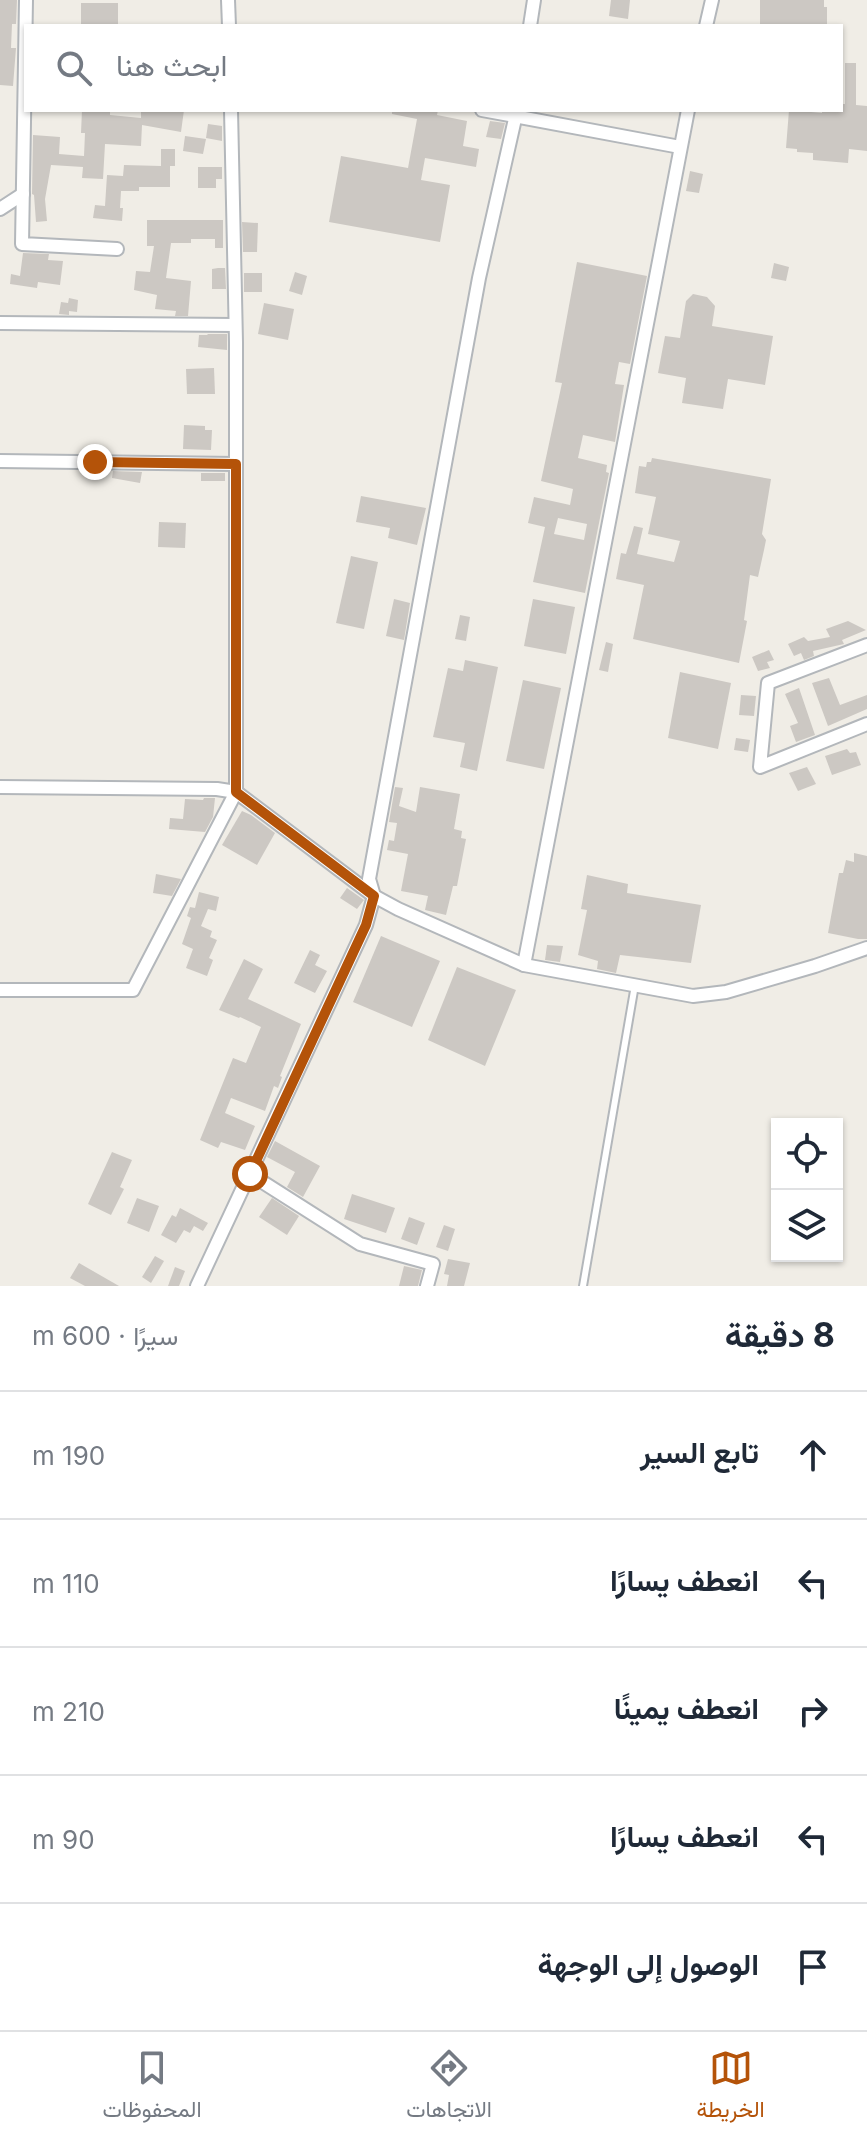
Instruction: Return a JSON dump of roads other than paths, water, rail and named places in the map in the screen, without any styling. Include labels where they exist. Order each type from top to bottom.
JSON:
[{"type":"street","points":[[26,0],[26,24]]},
{"type":"street","points":[[228,0],[229,24]]},
{"type":"street","points":[[530,24],[534,0]]},
{"type":"street","points":[[706,24],[712,0]]},
{"type":"street","points":[[24,112],[22,244],[117,249]]},
{"type":"street","points":[[0,990],[133,990],[236,792],[235,325],[231,112]]},
{"type":"street","points":[[524,965],[688,112]]},
{"type":"street","points":[[197,1286],[366,925],[374,896],[369,879],[385,787],[479,278],[516,113],[680,147]]},
{"type":"street","points":[[0,209],[23,194]]},
{"type":"street","points":[[0,323],[235,325]]},
{"type":"street","points":[[0,461],[236,464]]},
{"type":"street","points":[[867,645],[768,683],[760,767],[867,724]]},
{"type":"street","points":[[0,787],[217,789],[236,792],[374,896],[524,965],[693,996],[726,992],[867,948]]},
{"type":"street","points":[[250,1174],[360,1244],[433,1264],[427,1286]]},
{"type":"lane","points":[[583,1286],[635,985]]}]
